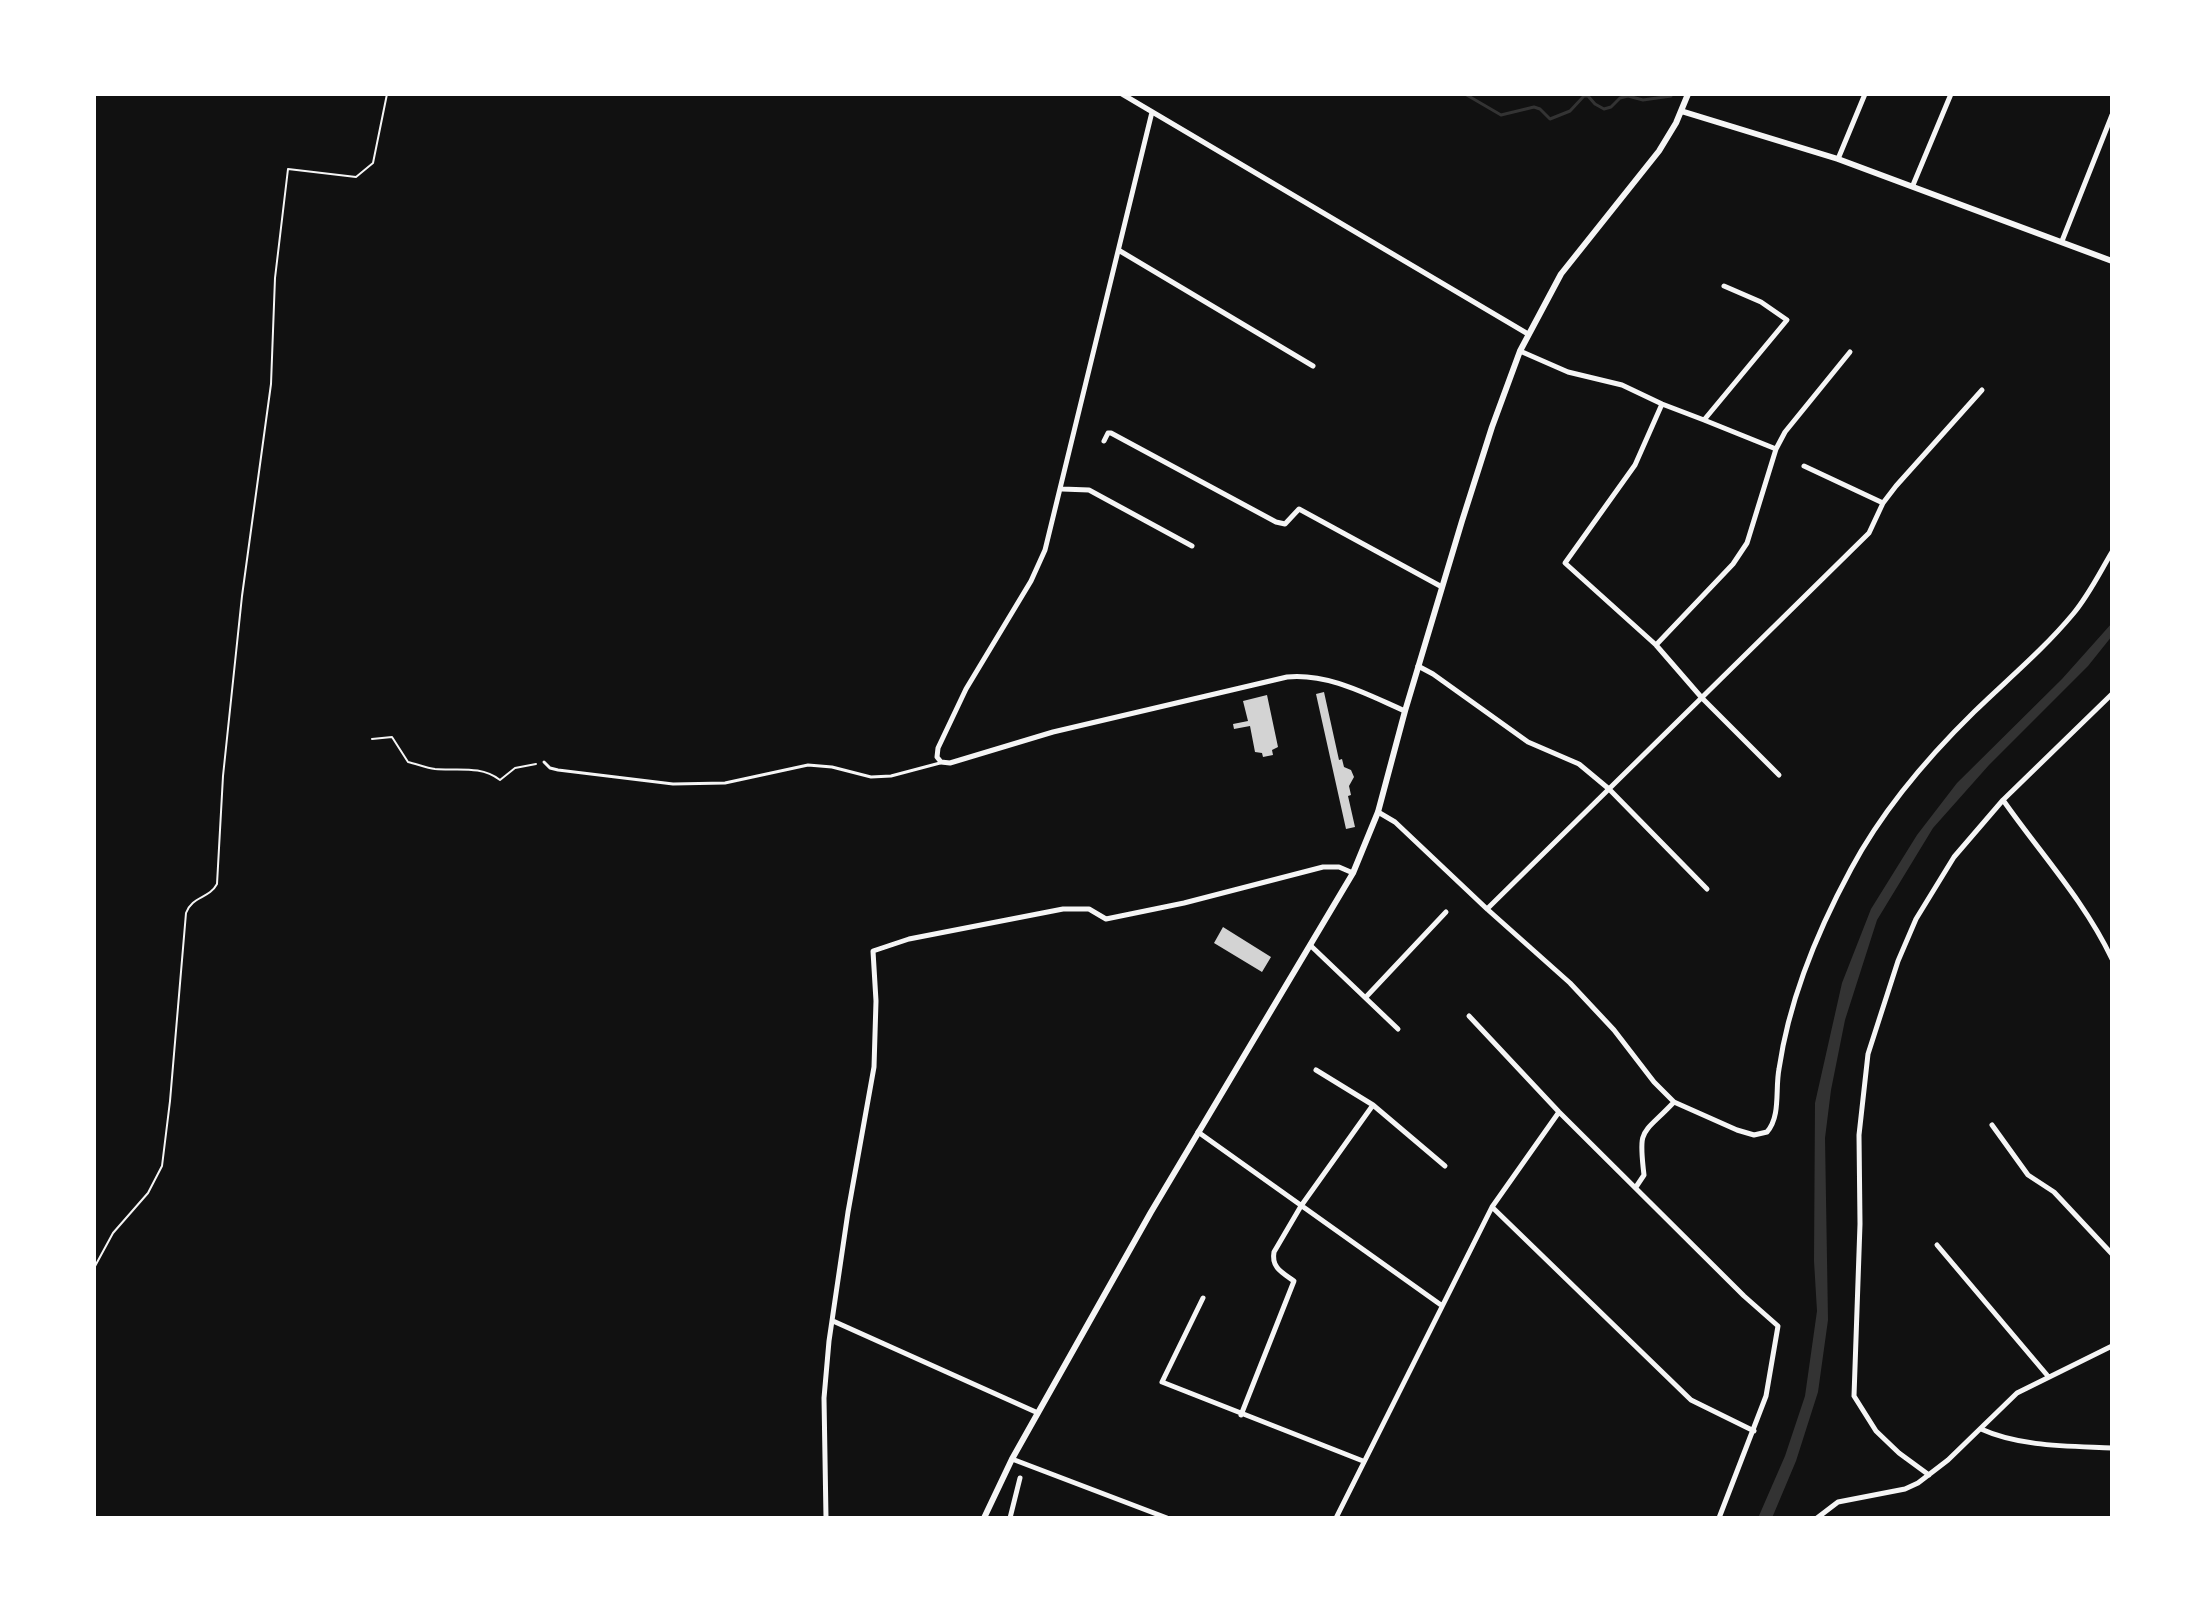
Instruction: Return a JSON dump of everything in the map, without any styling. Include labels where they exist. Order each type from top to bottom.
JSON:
[{"type":"street","points":[[1122,94],[1528,334]]},
{"type":"street","points":[[984,1518],[1012,1459],[1198,1132],[1353,873],[1378,812],[1442,587],[1489,435],[1520,351],[1561,274],[1659,151],[1688,94]]},
{"type":"street","points":[[1838,159],[1865,94]]},
{"type":"street","points":[[1913,185],[1951,94]]},
{"type":"street","points":[[1681,111],[1913,185],[2112,261]]},
{"type":"street","points":[[1152,112],[1045,550],[1031,581],[966,689],[938,748],[937,757],[941,762],[950,763],[1067,728],[1287,677],[1327,680],[1405,711]]},
{"type":"street","points":[[2062,241],[2112,115]]},
{"type":"street","points":[[1120,251],[1313,366]]},
{"type":"street","points":[[1704,420],[1787,320],[1761,302],[1724,286]]},
{"type":"street","points":[[1520,351],[1568,372],[1622,385],[1776,449]]},
{"type":"street","points":[[1656,645],[1733,564],[1747,543],[1776,449],[1785,432],[1850,352]]},
{"type":"street","points":[[1487,909],[1869,533],[1883,503],[1982,390]]},
{"type":"street","points":[[1662,404],[1635,465],[1565,563],[1656,645],[1702,698],[1779,775]]},
{"type":"street","points":[[1104,441],[1111,433],[1276,522],[1285,524],[1299,509],[1442,587]]},
{"type":"street","points":[[1804,466],[1883,503]]},
{"type":"street","points":[[1062,489],[1089,490],[1192,546]]},
{"type":"street","points":[[1378,812],[1395,822],[1570,983],[1674,1102],[1704,1118],[1754,1135],[1770,1129],[1776,1117],[1776,1090],[1782,1050],[1805,974],[1836,898],[1863,846],[1931,758],[2076,611],[2112,552]]},
{"type":"street","points":[[1418,666],[1528,742],[1579,764],[1609,789],[1707,889]]},
{"type":"street","points":[[1929,1475],[1876,1431],[1854,1396],[1860,1224],[1859,1135],[1862,1089],[1877,1020],[1916,919],[1960,849],[2003,800],[2112,694]]},
{"type":"street","points":[[2003,800],[2041,854],[2084,906],[2112,959]]},
{"type":"street","points":[[826,1518],[824,1398],[848,1212],[874,1067],[876,1001],[873,951],[909,939],[1063,909],[1089,909],[1106,919],[1184,903],[1323,867],[1339,867],[1353,873]]},
{"type":"street","points":[[1366,997],[1446,912]]},
{"type":"street","points":[[1310,945],[1398,1029]]},
{"type":"street","points":[[1469,1016],[1559,1112],[1778,1326],[1766,1396],[1719,1518]]},
{"type":"street","points":[[1316,1070],[1373,1105],[1445,1166]]},
{"type":"street","points":[[1636,1187],[1644,1175],[1640,1146],[1642,1133],[1674,1102]]},
{"type":"street","points":[[1241,1415],[1294,1281],[1276,1267],[1274,1252],[1301,1206],[1373,1105]]},
{"type":"street","points":[[1336,1518],[1492,1207],[1559,1112]]},
{"type":"street","points":[[1992,1125],[2028,1175],[2054,1192],[2112,1254]]},
{"type":"street","points":[[1198,1132],[1441,1305]]},
{"type":"street","points":[[1492,1207],[1691,1400],[1754,1431]]},
{"type":"street","points":[[1937,1245],[2048,1376]]},
{"type":"street","points":[[1203,1298],[1162,1382],[1363,1461]]},
{"type":"street","points":[[833,1321],[1038,1413]]},
{"type":"street","points":[[1817,1518],[1838,1502],[1905,1489],[1918,1483],[1981,1429],[2017,1393],[2112,1346]]},
{"type":"street","points":[[1981,1429],[1995,1435],[2048,1444],[2112,1448]]},
{"type":"street","points":[[1012,1459],[1167,1518]]},
{"type":"street","points":[[1010,1518],[1020,1478]]},
{"type":"lane","points":[[544,762],[558,770],[673,784],[725,783],[808,765],[832,767],[871,777],[891,776],[941,762]]},
{"type":"path","points":[[94,1268],[120,1222],[148,1193],[159,1176],[170,1101],[186,913],[191,902],[212,892],[217,884],[223,776],[245,574],[271,384],[275,278],[288,169],[356,177],[366,171],[373,163],[387,94]]},
{"type":"path","points":[[372,739],[392,737],[408,762],[434,769],[489,771],[500,780],[515,768],[544,762]]},
{"type":"shaded area","points":[[2112,623],[2112,636],[2088,666],[1989,765],[1933,828],[1877,920],[1845,1020],[1825,1138],[1828,1320],[1818,1392],[1796,1461],[1772,1518],[1758,1518],[1785,1456],[1805,1396],[1817,1311],[1814,1261],[1815,1103],[1842,983],[1871,909],[1917,835],[1957,783],[2062,679]]},
{"type":"building","points":[[1324,692],[1339,760],[1342,759],[1344,767],[1351,770],[1354,777],[1349,786],[1351,795],[1348,796],[1355,827],[1346,829],[1316,694]]},
{"type":"building","points":[[1267,695],[1278,747],[1272,750],[1273,755],[1263,757],[1262,753],[1255,752],[1250,726],[1234,729],[1233,724],[1248,721],[1243,701]]},
{"type":"building","points":[[1223,927],[1271,957],[1262,972],[1214,943]]},
{"type":"waterway","points":[[1465,94],[1501,115],[1534,107],[1550,119],[1570,111],[1584,96],[1604,109],[1628,96],[1643,100],[1671,96]]}]
